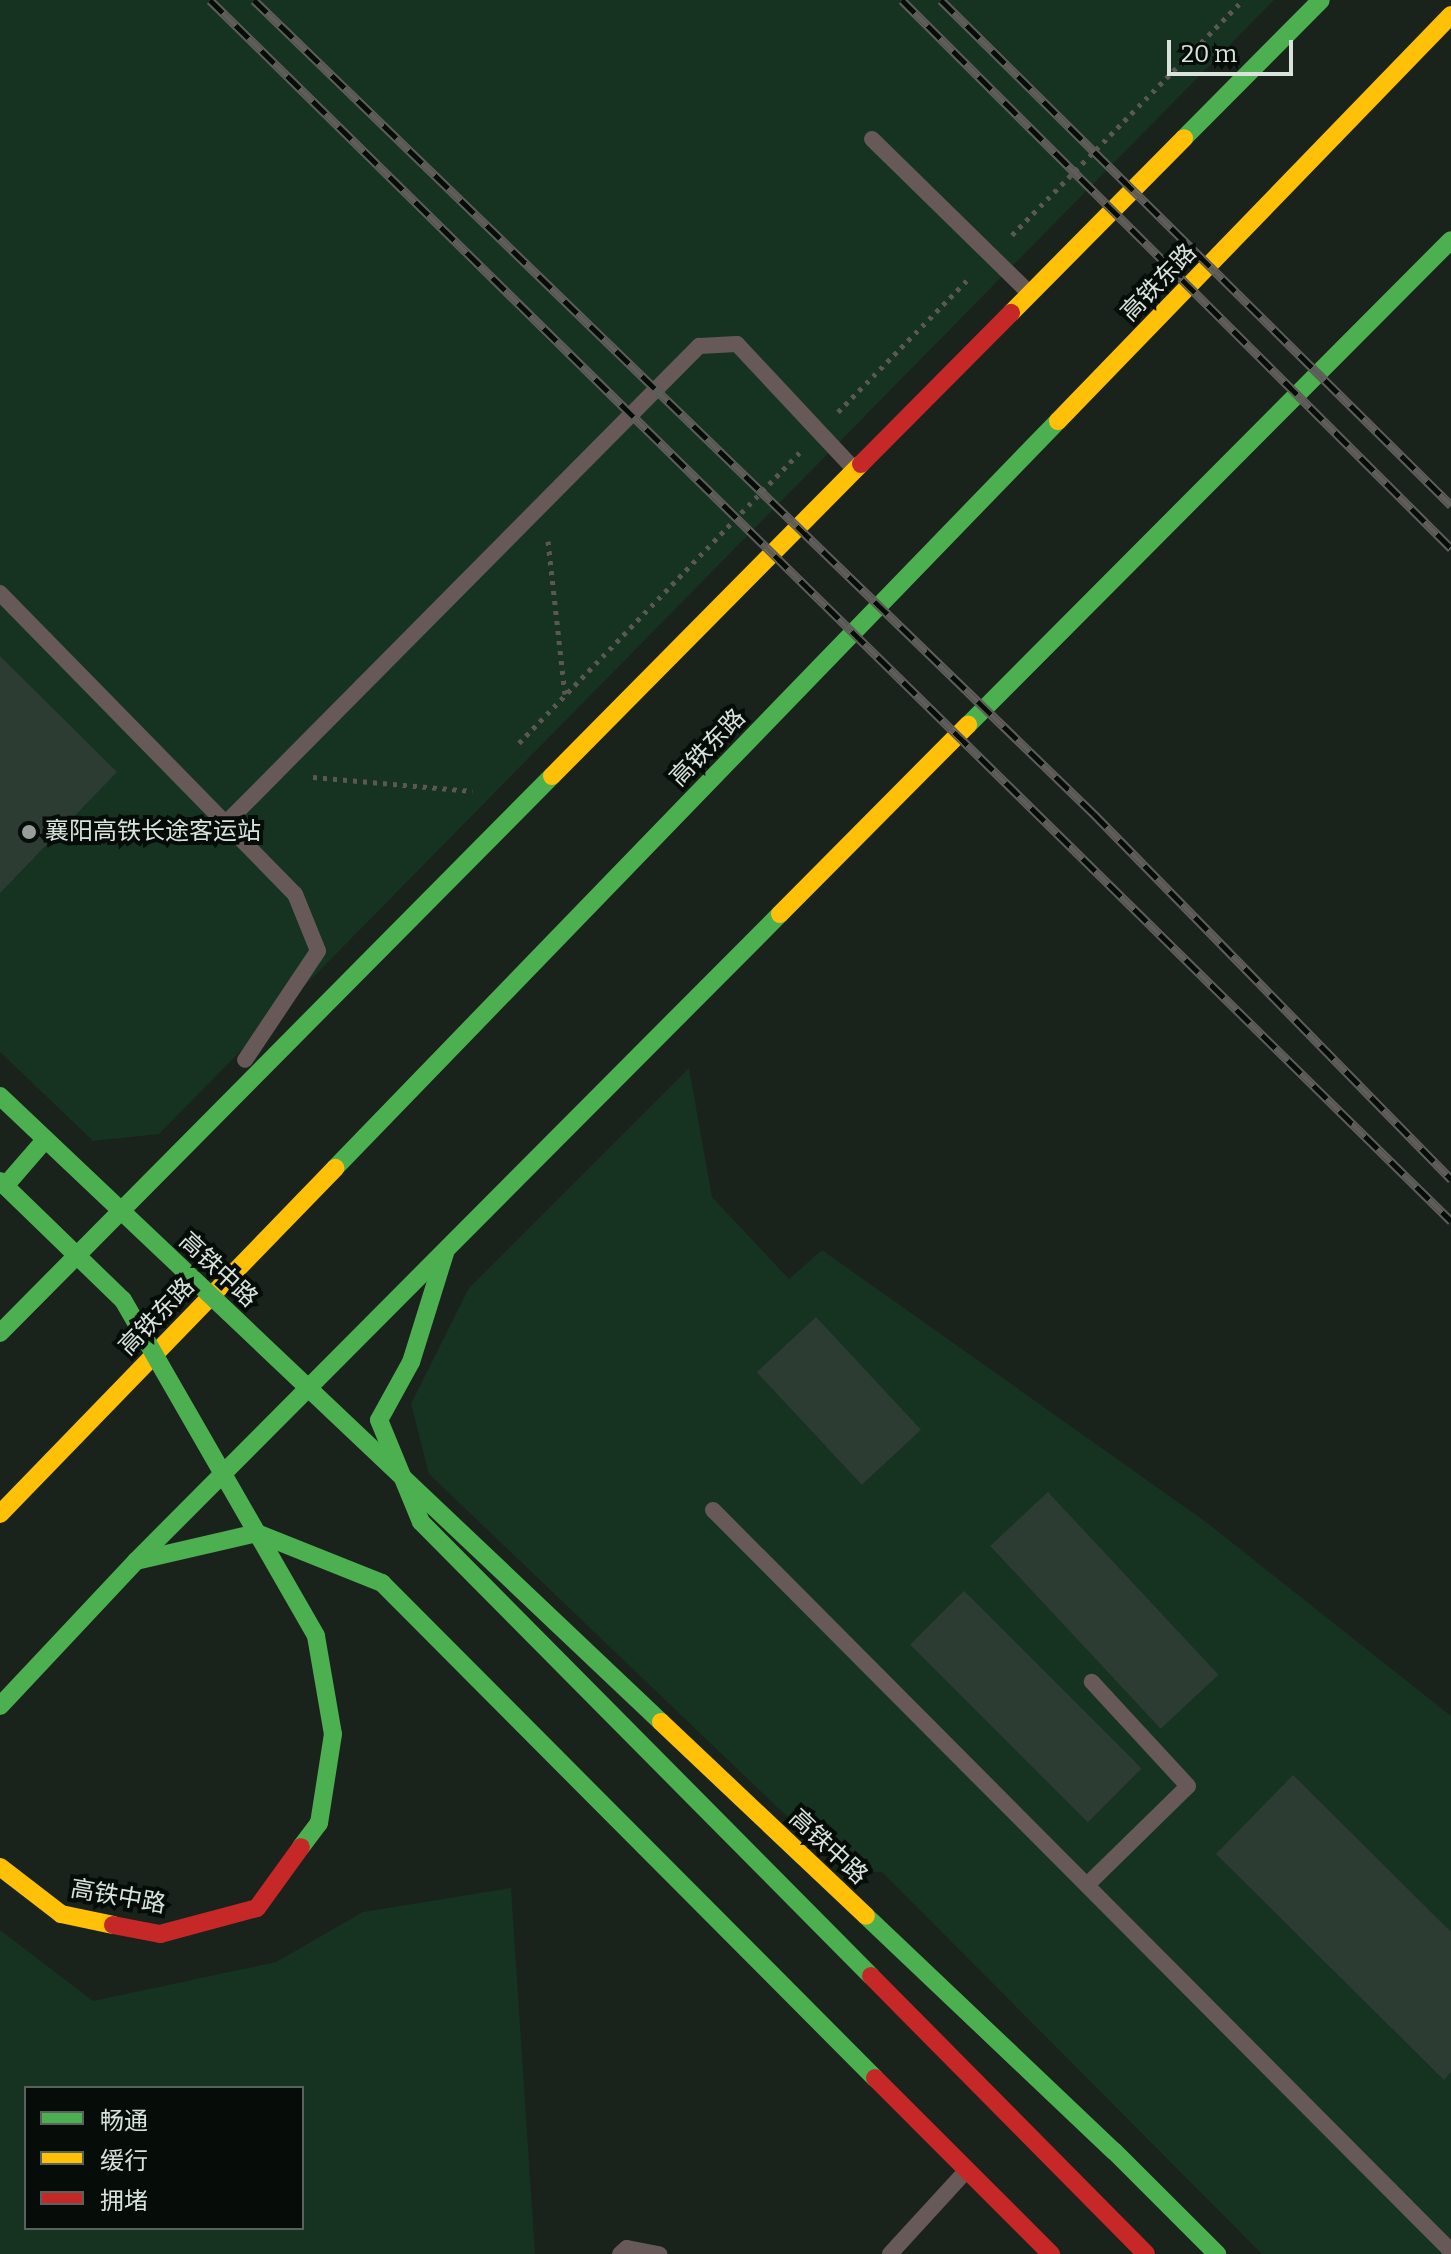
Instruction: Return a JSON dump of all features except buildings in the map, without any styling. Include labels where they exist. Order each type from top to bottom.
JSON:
[{"type":"main road","points":[[0,1333],[1316,2]]},
{"type":"main road","name":"高铁东路","points":[[0,1514],[1451,15]]},
{"type":"main road","points":[[0,1706],[136,1561],[1451,240]]},
{"type":"main road","name":"高铁中路","points":[[0,1096],[1114,2151],[1217,2254]]},
{"type":"main road","points":[[2,1184],[45,1140]]},
{"type":"main road","name":"高铁中路","points":[[0,1867],[61,1914],[160,1934],[257,1908],[319,1823],[333,1734],[316,1636],[123,1300],[2,1184]]},
{"type":"main road","points":[[446,1248],[411,1362],[379,1420],[421,1522],[1146,2254]]},
{"type":"main road","points":[[136,1561],[257,1533],[382,1583],[1051,2254]]},
{"type":"lane","points":[[872,139],[1030,294]]},
{"type":"lane","points":[[226,823],[699,346],[737,344],[855,470]]},
{"type":"lane","points":[[0,593],[295,894],[318,951],[179,1153]]},
{"type":"lane","points":[[713,1510],[1451,2251]]},
{"type":"lane","points":[[1087,1885],[1188,1786],[1092,1682]]},
{"type":"lane","points":[[890,2254],[968,2170]]},
{"type":"lane","points":[[620,2254],[627,2248],[659,2254]]},
{"type":"path","points":[[513,748],[819,431],[1243,0]]},
{"type":"path","points":[[544,503],[565,695]]},
{"type":"path","points":[[276,773],[472,791]]},
{"type":"path","points":[[461,803],[482,781]]},
{"type":"green space","points":[[0,0],[1274,0],[159,1134],[93,1141],[0,1052]]},
{"type":"green space","points":[[689,1068],[712,1197],[789,1279],[822,1250],[1206,1522],[1451,1716],[1451,2254],[1262,2254],[882,1872],[844,1871],[429,1474],[411,1404],[469,1288]]},
{"type":"green space","points":[[511,1888],[535,2254],[0,2254],[0,1930],[93,2001],[276,1962],[363,1912]]},
{"type":"railway","points":[[210,0],[1451,1221]]},
{"type":"railway","points":[[254,0],[1094,814],[1451,1179]]},
{"type":"railway","points":[[902,0],[1451,548]]},
{"type":"railway","points":[[941,0],[1451,505]]},
{"type":"traffic: fast","points":[[1184,138],[1321,0]]},
{"type":"traffic: fast","points":[[968,725],[1451,240]]},
{"type":"traffic: fast","points":[[335,1168],[1058,421]]},
{"type":"traffic: fast","points":[[0,1333],[552,776]]},
{"type":"traffic: fast","points":[[0,1706],[136,1561],[780,914]]},
{"type":"traffic: fast","points":[[0,1096],[661,1722]]},
{"type":"traffic: fast","points":[[5,1186],[45,1140]]},
{"type":"traffic: fast","points":[[0,1181],[123,1300],[316,1636],[333,1734],[319,1823],[301,1847]]},
{"type":"traffic: fast","points":[[445,1253],[411,1362],[379,1420],[421,1522],[871,1976]]},
{"type":"traffic: fast","points":[[136,1561],[257,1533],[382,1583],[875,2078]]},
{"type":"traffic: fast","points":[[866,1916],[1114,2151]]},
{"type":"traffic: fast","points":[[1114,2151],[1217,2254]]},
{"type":"traffic: slow","points":[[1058,421],[1451,15]]},
{"type":"traffic: slow","points":[[1011,313],[1184,138]]},
{"type":"traffic: slow","points":[[552,776],[861,464]]},
{"type":"traffic: slow","points":[[780,914],[968,725]]},
{"type":"traffic: slow","points":[[0,1514],[335,1168]]},
{"type":"traffic: slow","points":[[661,1722],[866,1916]]},
{"type":"traffic: slow","points":[[0,1867],[61,1914],[113,1925]]},
{"type":"traffic: jam","points":[[861,464],[1011,313]]},
{"type":"traffic: jam","points":[[113,1925],[160,1934],[257,1908],[301,1847]]},
{"type":"traffic: jam","points":[[871,1976],[1146,2254]]},
{"type":"traffic: jam","points":[[875,2078],[1051,2254]]},
{"type":"place","name":"襄阳高铁长途客运站","points":[[29,832]]}]
